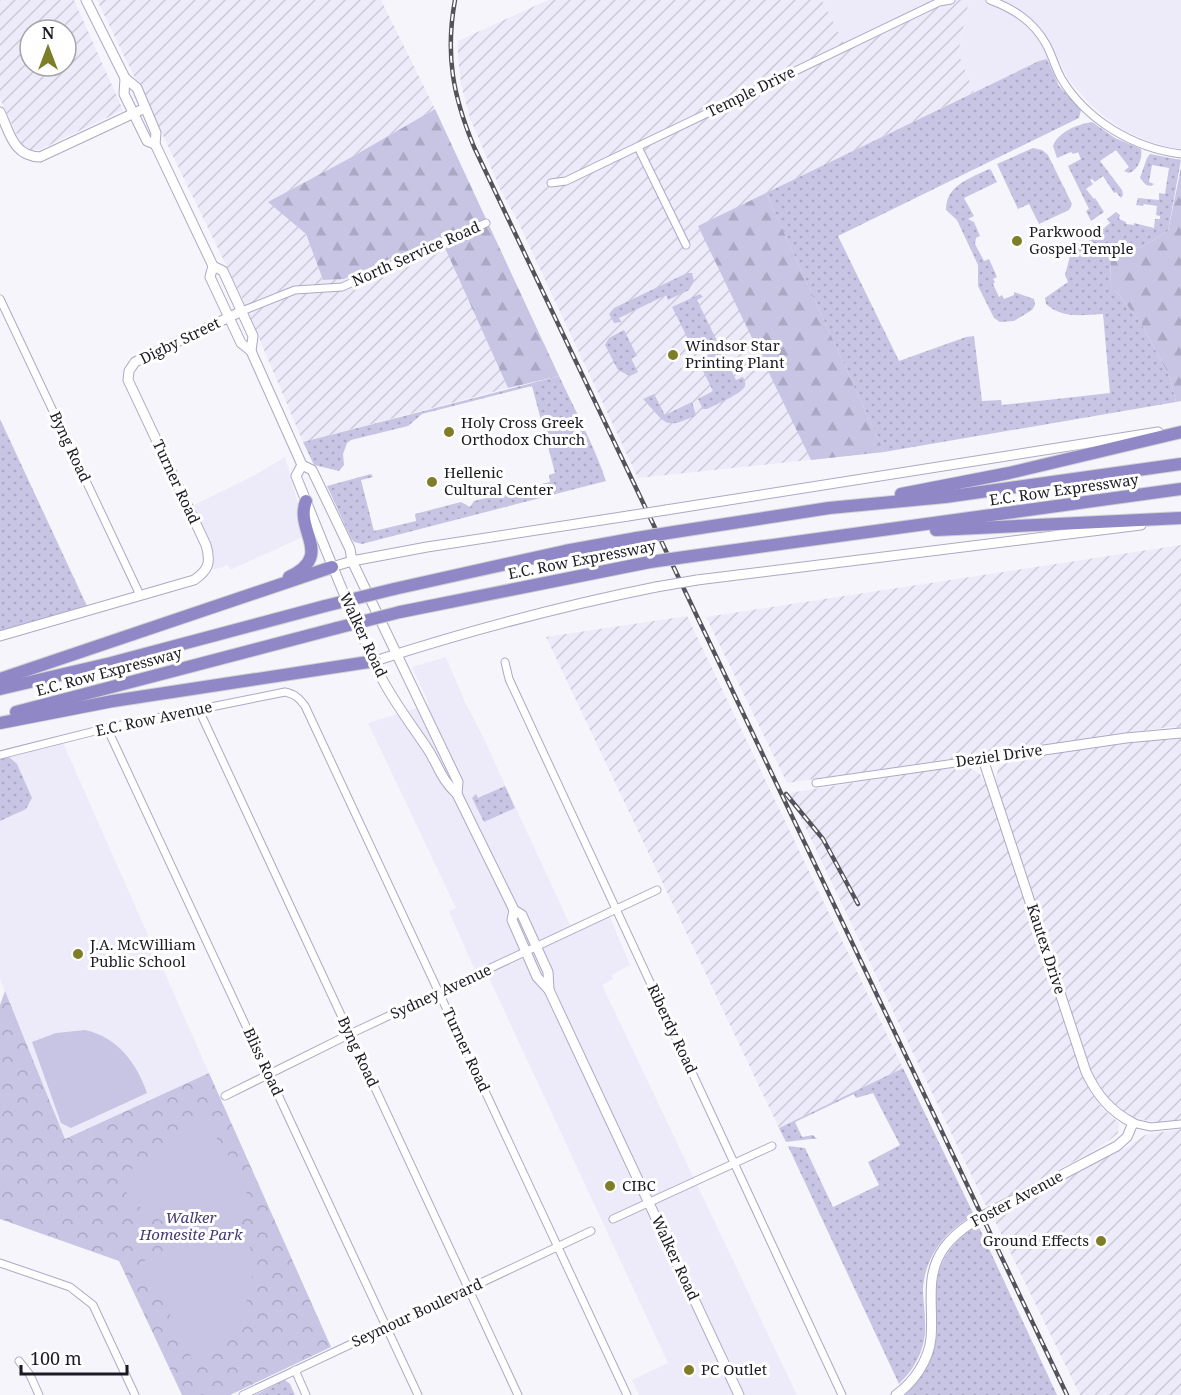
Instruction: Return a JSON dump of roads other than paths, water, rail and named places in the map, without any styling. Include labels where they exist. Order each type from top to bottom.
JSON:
[{"type":"highway","points":[[829,508],[1009,473],[1181,430]]},
{"type":"highway","name":"E.C. Row Expressway","points":[[0,689],[111,663],[394,589],[566,551],[829,508],[945,497],[1181,464]]},
{"type":"highway","name":"E.C. Row Expressway","points":[[0,716],[400,612],[650,562],[1181,489]]},
{"type":"highway","points":[[254,594],[297,573],[310,562],[312,546],[303,509],[306,501]]},
{"type":"highway","points":[[866,533],[1181,519]]},
{"type":"highway","points":[[0,679],[332,567]]},
{"type":"highway","points":[[0,723],[113,701],[375,661]]},
{"type":"main road","name":"Walker Road","points":[[86,0],[125,78],[137,88],[156,133],[155,144],[213,266],[223,271],[254,336],[251,351]]},
{"type":"main road","name":"Walker Road","points":[[125,78],[124,94],[147,141],[155,144]]},
{"type":"main road","points":[[0,112],[5,135],[21,153],[40,157],[145,108]]},
{"type":"main road","name":"Walker Road","points":[[213,266],[210,277],[228,317],[241,344],[251,351],[302,465],[312,470],[350,549],[352,561],[458,782],[457,794]]},
{"type":"main road","name":"Digby Street","points":[[128,380],[129,371],[135,362],[242,311]]},
{"type":"main road","name":"Turner Road","points":[[128,380],[206,545],[209,565],[205,573],[194,580],[140,595]]},
{"type":"main road","points":[[332,567],[427,547],[1181,430]]},
{"type":"main road","name":"Walker Road","points":[[302,465],[296,476],[332,567],[380,675],[404,716],[428,749],[445,782],[457,794],[514,910],[522,915],[548,972],[549,990]]},
{"type":"main road","points":[[375,661],[492,625],[596,599],[656,587],[1181,519]]},
{"type":"main road","points":[[0,636],[140,595]]},
{"type":"main road","name":"Deziel Drive","points":[[983,759],[1126,738],[1181,733]]},
{"type":"main road","name":"Kautex Drive","points":[[983,759],[1086,1072],[1094,1089],[1104,1102],[1119,1116],[1133,1123]]},
{"type":"main road","name":"Walker Road","points":[[514,910],[512,920],[537,976],[549,990],[739,1395]]},
{"type":"main road","name":"Foster Avenue","points":[[896,1395],[917,1374],[926,1357],[931,1338],[929,1292],[933,1269],[942,1250],[954,1236],[982,1217],[1117,1146],[1127,1137],[1133,1123]]},
{"type":"street","name":"Temple Drive","points":[[551,183],[566,181],[939,2],[951,0]]},
{"type":"street","points":[[990,0],[1011,8],[1033,25],[1046,45],[1061,77],[1077,99],[1092,114],[1111,129],[1132,140],[1155,148],[1181,153]]},
{"type":"street","points":[[638,147],[686,244]]},
{"type":"street","name":"North Service Road","points":[[242,311],[295,290],[342,287],[486,223]]},
{"type":"street","name":"Byng Road","points":[[0,299],[140,595]]},
{"type":"street","name":"Riberdy Road","points":[[505,662],[509,680],[842,1395]]},
{"type":"street","name":"E.C. Row Avenue","points":[[0,755],[107,728],[285,692],[299,698],[305,706]]},
{"type":"street","name":"Turner Road","points":[[305,706],[627,1395]]},
{"type":"street","name":"Byng Road","points":[[198,708],[518,1395]]},
{"type":"street","name":"Bliss Road","points":[[107,728],[418,1395]]},
{"type":"street","name":"Deziel Drive","points":[[816,783],[983,759]]},
{"type":"street","name":"Sydney Avenue","points":[[225,1096],[268,1073],[657,890]]},
{"type":"street","points":[[1133,1123],[1151,1127],[1181,1124]]},
{"type":"street","points":[[613,1219],[772,1146]]},
{"type":"street","name":"Seymour Boulevard","points":[[243,1395],[591,1231]]},
{"type":"street","points":[[0,1263],[70,1287],[93,1305],[135,1395]]},
{"type":"street","points":[[19,1361],[30,1375],[39,1395]]},
{"type":"street","points":[[295,1370],[306,1395]]},
{"type":"railway","points":[[455,0],[451,39],[453,75],[456,93],[474,147],[1067,1395]]},
{"type":"railway","points":[[786,794],[823,839],[858,904]]},
{"type":"place","name":"Parkwood Gospel Temple","points":[[1017,241]]},
{"type":"place","name":"Windsor Star Printing Plant","points":[[673,355]]},
{"type":"place","name":"Holy Cross Greek Orthodox Church","points":[[449,432]]},
{"type":"place","name":"Hellenic Cultural Center","points":[[432,482]]},
{"type":"place","name":"J.A. McWilliam Public School","points":[[78,954]]},
{"type":"place","name":"CIBC","points":[[610,1186]]},
{"type":"place","name":"Ground Effects","points":[[1101,1241]]},
{"type":"place","name":"PC Outlet","points":[[689,1370]]},
{"type":"park label","name":"Walker Homesite Park","points":[[191,1226]]}]
